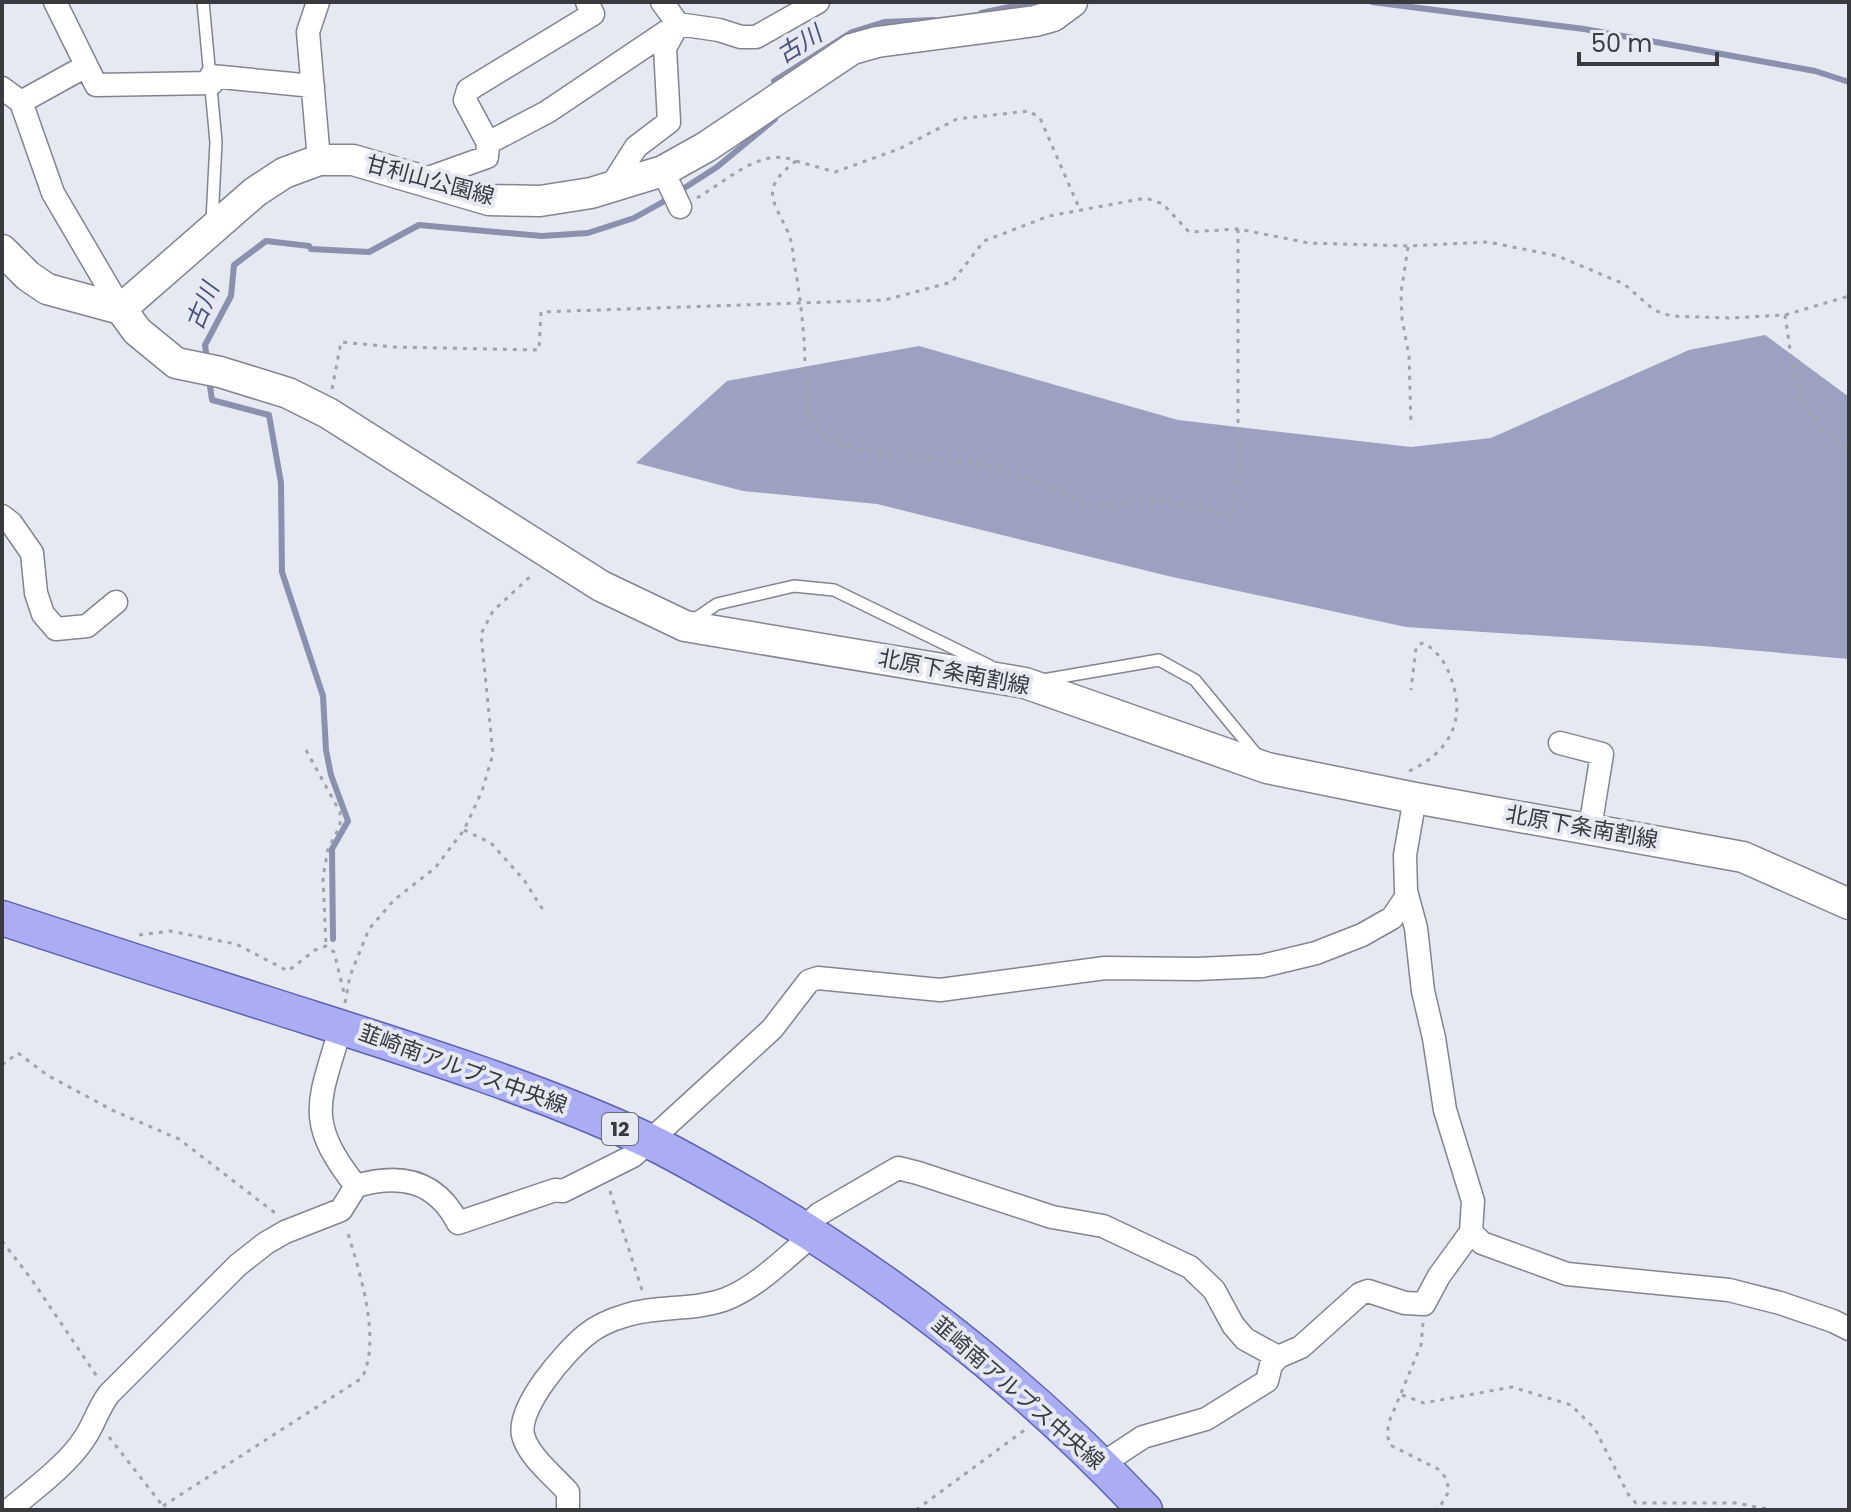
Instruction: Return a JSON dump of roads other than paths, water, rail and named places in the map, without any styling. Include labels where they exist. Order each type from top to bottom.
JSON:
[{"type":"main road","name":"甘利山公園線","points":[[121,309],[255,192],[284,173],[319,160],[353,160],[489,200],[540,201],[666,178],[706,147],[852,49],[877,42],[1035,21],[1053,16],[1072,2]]},
{"type":"main road","points":[[2,250],[28,276],[47,289],[121,309]]},
{"type":"main road","name":"北原下条南割線","points":[[121,309],[137,331],[176,363],[220,372],[288,393],[328,413],[601,586],[685,626],[1025,683],[1267,768],[1743,857],[1849,904]]},
{"type":"main road","name":"韮崎南アルプス中央線","points":[[2,918],[116,955],[344,1013],[650,1142],[809,1231],[864,1267],[957,1336],[1048,1413],[1145,1510]]},
{"type":"street","points":[[55,2],[96,85],[212,80],[313,86]]},
{"type":"street","points":[[318,2],[308,32],[319,160]]},
{"type":"street","points":[[420,181],[487,157],[488,143],[465,100],[468,90],[593,14],[587,2]]},
{"type":"street","points":[[662,2],[678,24]]},
{"type":"street","points":[[488,143],[547,112],[678,24],[719,30],[741,37],[756,37],[818,2]]},
{"type":"street","points":[[610,188],[636,147],[669,122],[665,48],[678,24]]},
{"type":"street","points":[[86,66],[9,95],[53,193],[121,309]]},
{"type":"street","points":[[666,178],[680,207]]},
{"type":"street","points":[[2,516],[11,523],[32,553],[36,593],[43,614],[56,629],[87,626],[116,602]]},
{"type":"street","points":[[1560,743],[1602,754],[1590,828]]},
{"type":"street","points":[[1102,1464],[1143,1437],[1206,1419],[1267,1381],[1271,1365],[1278,1357],[1301,1347],[1360,1294],[1368,1291],[1405,1303],[1424,1304],[1439,1276],[1471,1232],[1473,1201],[1445,1110],[1423,991],[1416,928],[1407,896],[1405,855],[1415,798]]},
{"type":"street","points":[[9,1510],[43,1482],[84,1440],[109,1394],[238,1265],[266,1243],[294,1228],[341,1210],[356,1186],[380,1179],[402,1179],[440,1197],[451,1208],[458,1223],[555,1190],[563,1191],[604,1172],[633,1156],[650,1142],[772,1029],[809,981],[818,978],[940,990],[1105,968],[1262,966],[1316,953],[1362,935],[1392,918],[1407,896]]},
{"type":"street","points":[[344,1013],[320,1101],[320,1118],[331,1152],[356,1186]]},
{"type":"street","points":[[568,1510],[568,1492],[531,1450],[522,1426],[554,1367],[587,1334],[607,1322],[627,1314],[723,1300],[742,1291],[809,1231],[819,1214],[898,1168],[1052,1217],[1103,1226],[1190,1267],[1214,1290],[1233,1325],[1245,1339],[1278,1357]]},
{"type":"street","points":[[1471,1232],[1482,1243],[1567,1274],[1729,1290],[1780,1303],[1849,1329]]},
{"type":"lane","points":[[203,2],[216,142],[211,231]]},
{"type":"lane","points":[[685,626],[717,604],[794,586],[834,590],[1025,683],[1159,660],[1195,680],[1267,768]]},
{"type":"waterway","name":"古川","points":[[981,13],[1032,2]]},
{"type":"waterway","name":"古川","points":[[1372,2],[1584,29],[1815,71],[1849,82]]},
{"type":"waterway","name":"古川","points":[[774,81],[852,32],[884,22],[934,20]]},
{"type":"waterway","name":"古川","points":[[207,360],[205,345],[231,296],[234,265],[266,241],[309,246],[311,249],[369,252],[419,225],[542,236],[588,233],[634,218],[661,203],[717,167],[775,119]]},
{"type":"waterway","name":"古川","points":[[209,379],[212,400],[269,415],[281,483],[282,572],[323,696],[326,750],[331,775],[348,821],[332,849],[333,939]]}]
